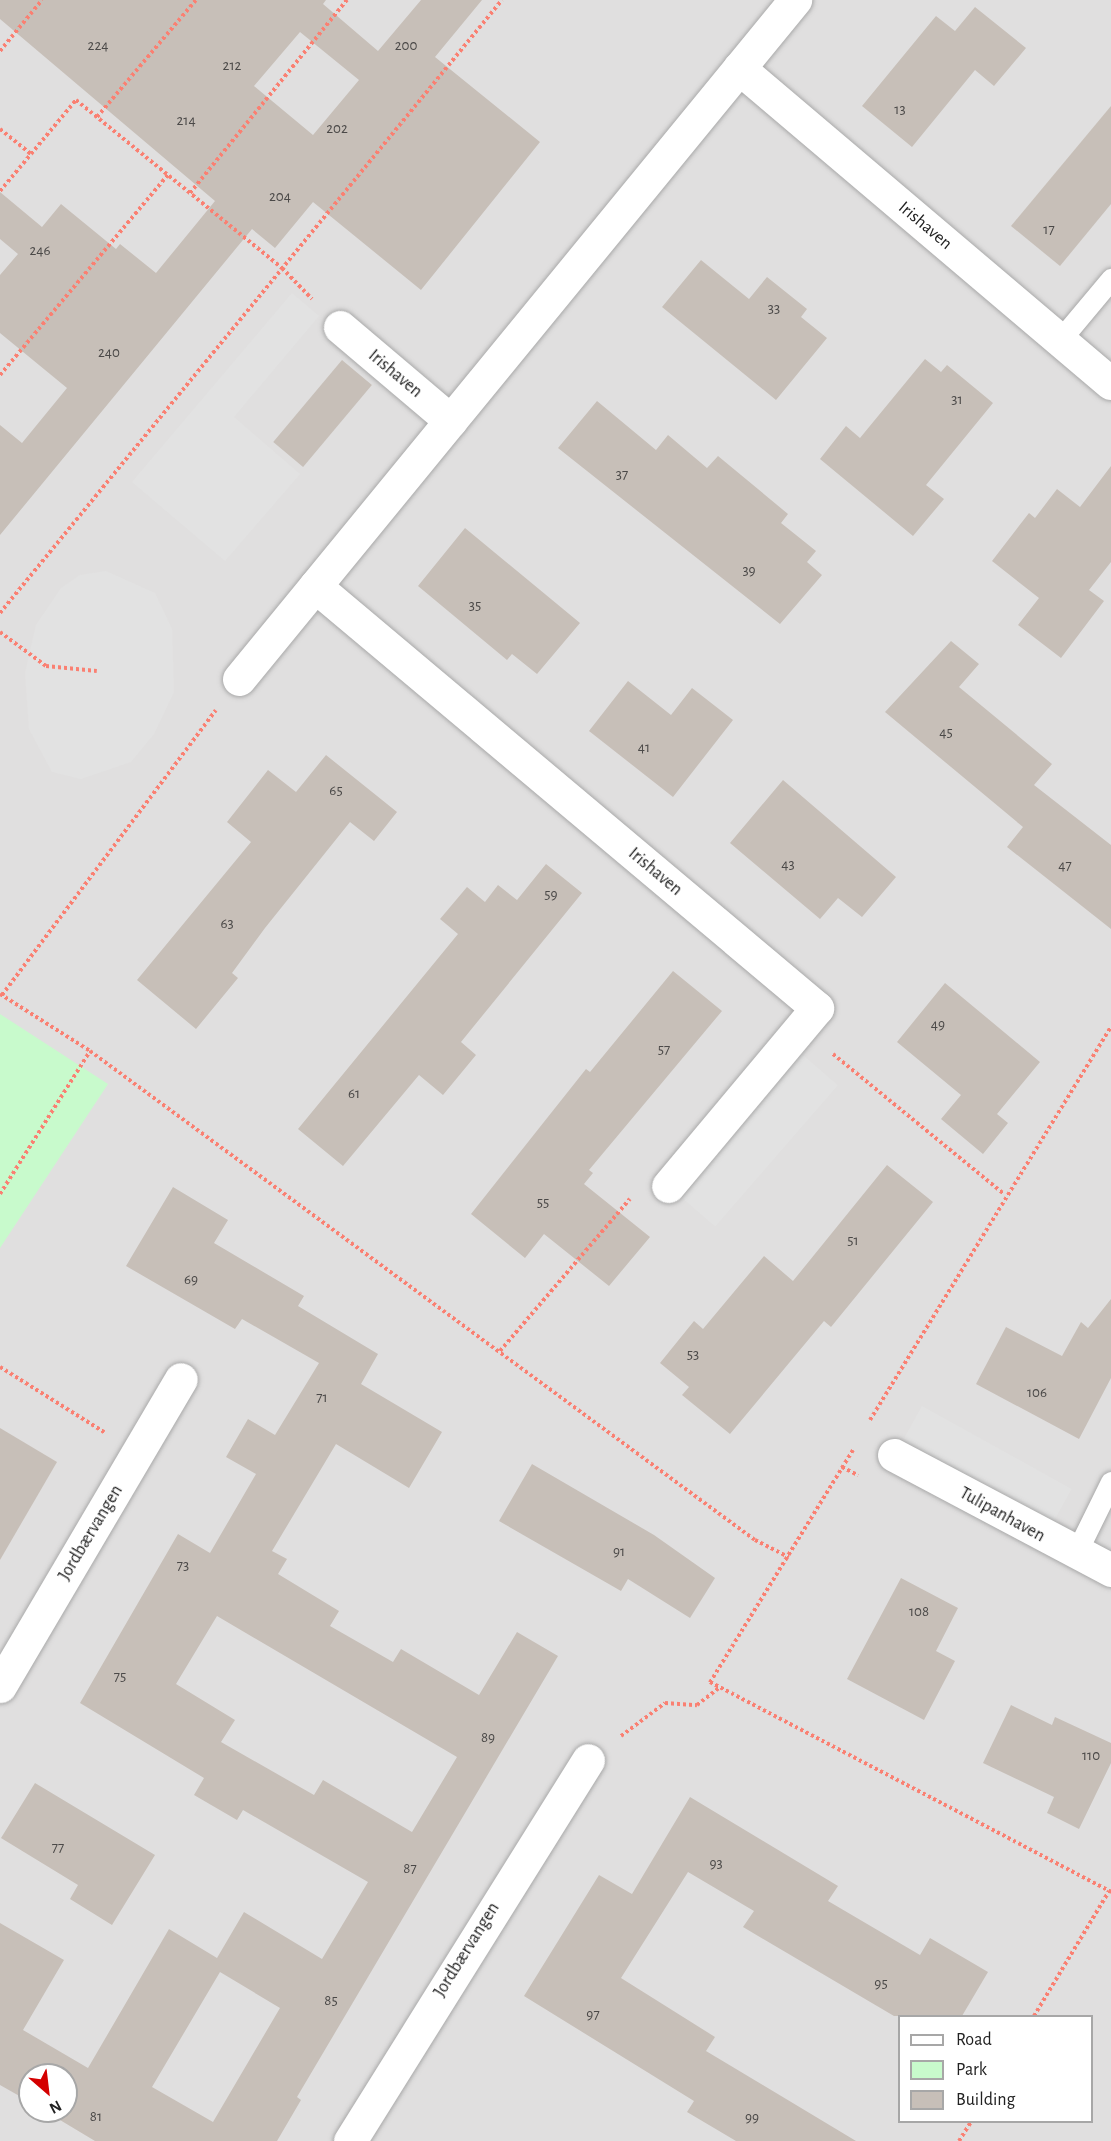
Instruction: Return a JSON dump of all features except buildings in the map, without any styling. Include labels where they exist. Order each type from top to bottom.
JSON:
[{"type":"street","points":[[239,679],[795,0]]},
{"type":"street","name":"Irishaven","points":[[739,68],[1111,383]]},
{"type":"street","name":"Irishaven","points":[[340,327],[451,421]]},
{"type":"street","name":"Irishaven","points":[[315,586],[817,1008],[668,1186]]},
{"type":"street","name":"Jordbærvangen","points":[[0,1686],[181,1379]]},
{"type":"street","name":"Tulipanhaven","points":[[894,1455],[1111,1570]]},
{"type":"street","name":"Jordbærvangen","points":[[350,2141],[588,1760]]},
{"type":"lane","points":[[1060,340],[1111,279]]},
{"type":"lane","points":[[1076,1553],[1111,1482]]},
{"type":"path","points":[[0,51],[42,0]]},
{"type":"path","points":[[97,117],[196,0]]},
{"type":"path","points":[[190,193],[347,0]]},
{"type":"path","points":[[0,613],[501,0]]},
{"type":"path","points":[[0,191],[76,100],[282,268],[340,327]]},
{"type":"path","points":[[0,129],[31,154]]},
{"type":"path","points":[[0,375],[168,175]]},
{"type":"path","points":[[0,632],[46,666],[97,671]]},
{"type":"path","points":[[239,679],[1,995],[90,1051],[755,1540],[789,1557]]},
{"type":"path","points":[[866,1427],[1004,1194],[1111,1027]]},
{"type":"path","points":[[801,1029],[1004,1194]]},
{"type":"path","points":[[0,1194],[90,1051]]},
{"type":"path","points":[[500,1351],[642,1184],[668,1186]]},
{"type":"path","points":[[0,1367],[138,1453]]},
{"type":"path","points":[[854,1447],[789,1557],[710,1682],[1110,1892],[1035,2015]]},
{"type":"path","points":[[588,1760],[665,1703],[697,1705],[720,1687]]},
{"type":"path","points":[[959,2141],[969,2123]]},
{"type":"shaded area","points":[[0,0],[1111,0],[1111,2141],[0,2141]]},
{"type":"shaded area","points":[[292,293],[319,316],[234,417],[300,474],[225,561],[132,482]]},
{"type":"shaded area","points":[[106,571],[155,593],[172,629],[174,692],[154,734],[131,762],[81,779],[52,772],[29,729],[25,673],[36,625],[61,588],[80,575]]},
{"type":"shaded area","points":[[788,1042],[838,1085],[715,1226],[665,1183]]},
{"type":"shaded area","points":[[922,1406],[1072,1489],[1044,1538],[895,1455]]},
{"type":"green space","points":[[0,1014],[108,1084],[0,1248]]}]
